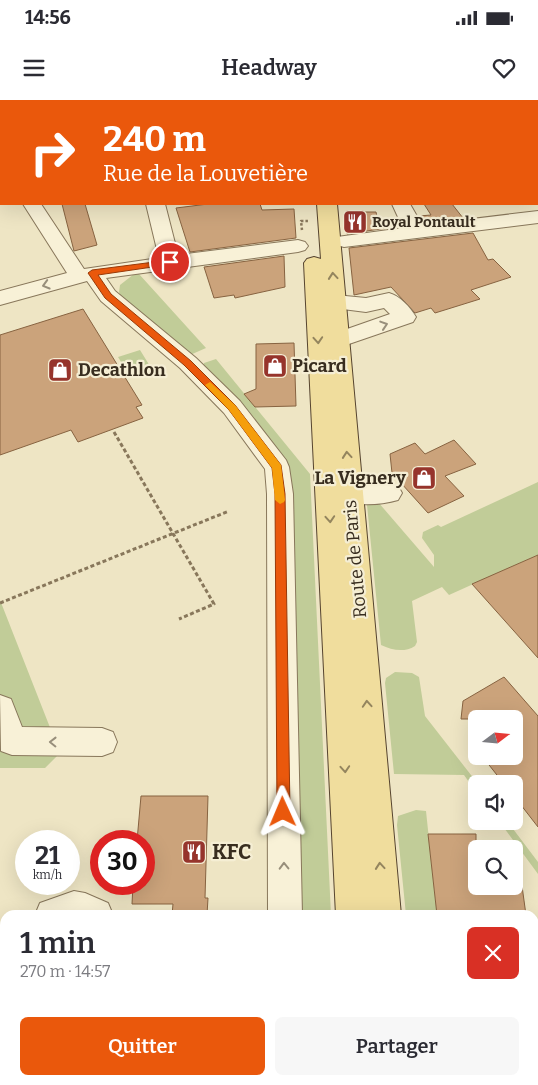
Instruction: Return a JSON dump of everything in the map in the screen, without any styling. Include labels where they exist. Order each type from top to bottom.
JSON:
[{"type":"main road","name":"Route de Paris","points":[[311,205],[353,910]]},
{"type":"main road","name":"Route de Paris","points":[[327,205],[384,910]]},
{"type":"street","points":[[33,205],[86,274],[108,296],[188,363],[232,407],[277,467],[280,494],[285,910]]},
{"type":"street","points":[[155,205],[170,262]]},
{"type":"street","points":[[402,205],[415,232]]},
{"type":"street","points":[[344,241],[538,217]]},
{"type":"street","points":[[0,298],[86,274],[298,246]]},
{"type":"street","points":[[335,302],[366,305],[389,300],[405,317],[338,340]]},
{"type":"street","points":[[350,494],[389,492]]},
{"type":"street","points":[[0,709],[12,741],[102,742]]},
{"type":"street","points":[[68,910],[75,908],[88,910]]},
{"type":"path","points":[[114,432],[214,604],[179,619]]},
{"type":"path","points":[[0,603],[229,511]]},
{"type":"green space","points":[[134,274],[139,274],[206,348],[190,355],[121,297],[119,292],[120,285]]},
{"type":"green space","points":[[140,350],[153,371],[131,378],[118,357]]},
{"type":"green space","points":[[216,359],[310,474],[331,910],[301,910],[292,509],[203,367],[204,363]]},
{"type":"green space","points":[[538,482],[538,555],[449,595],[442,587],[412,601],[417,642],[415,646],[407,650],[398,650],[381,645],[367,505],[378,502],[434,567],[434,555],[422,538],[423,532],[438,525],[441,527]]},
{"type":"green space","points":[[0,600],[60,753],[45,768],[0,768]]},
{"type":"green space","points":[[395,672],[412,673],[419,677],[425,716],[471,775],[468,775],[468,781],[464,775],[394,774],[386,678]]},
{"type":"green space","points":[[416,810],[426,811],[436,910],[406,910],[397,825],[398,816]]},
{"type":"green space","points":[[506,830],[514,830],[521,840],[513,840]]},
{"type":"green space","points":[[523,842],[538,862],[538,874],[523,854]]},
{"type":"building","points":[[62,205],[85,205],[97,245],[74,251]]},
{"type":"building","points":[[200,205],[260,205],[262,210],[294,209],[296,238],[190,252],[176,208]]},
{"type":"building","points":[[425,205],[453,205],[463,218],[423,223],[419,216],[431,215]]},
{"type":"building","points":[[345,212],[376,212],[378,221],[397,219],[400,226],[347,234]]},
{"type":"building","points":[[473,233],[488,260],[493,259],[511,277],[471,290],[480,299],[435,313],[431,308],[415,313],[391,287],[354,295],[349,248]]},
{"type":"building","points":[[284,256],[285,287],[235,298],[234,295],[214,298],[204,267]]},
{"type":"building","name":"Decathlon","points":[[83,309],[142,405],[136,407],[143,418],[78,442],[71,430],[0,455],[0,335]]},
{"type":"building","name":"Picard","points":[[294,343],[296,406],[255,407],[244,394],[256,389],[256,344]]},
{"type":"building","name":"La Vignery","points":[[454,440],[476,464],[445,476],[464,496],[428,513],[401,483],[399,473],[392,473],[390,454],[415,443],[425,454]]},
{"type":"building","points":[[538,555],[538,658],[472,584]]},
{"type":"building","points":[[504,677],[538,716],[538,827],[523,808],[523,775],[497,775],[489,765],[523,765],[523,710],[468,710],[468,719],[461,719],[463,701]]},
{"type":"building","points":[[141,796],[208,796],[205,898],[208,898],[207,910],[172,910],[173,904],[132,904],[132,895],[155,895],[155,830],[138,830]]},
{"type":"building","points":[[428,834],[476,834],[476,840],[468,840],[468,895],[523,895],[523,893],[525,910],[436,910]]},
{"type":"slow traffic","points":[[210,385],[232,407],[277,467],[280,500]]},
{"type":"place","name":"Royal Pontault","points":[[355,222]]},
{"type":"place","name":"Picard","points":[[275,366]]},
{"type":"place","name":"Decathlon","points":[[60,370]]},
{"type":"place","name":"La Vignery","points":[[424,478]]},
{"type":"place","name":"KFC","points":[[194,852]]},
{"type":"route","points":[[170,262],[92,273],[108,296],[188,363],[232,407],[277,467],[280,494],[283,812]]}]
